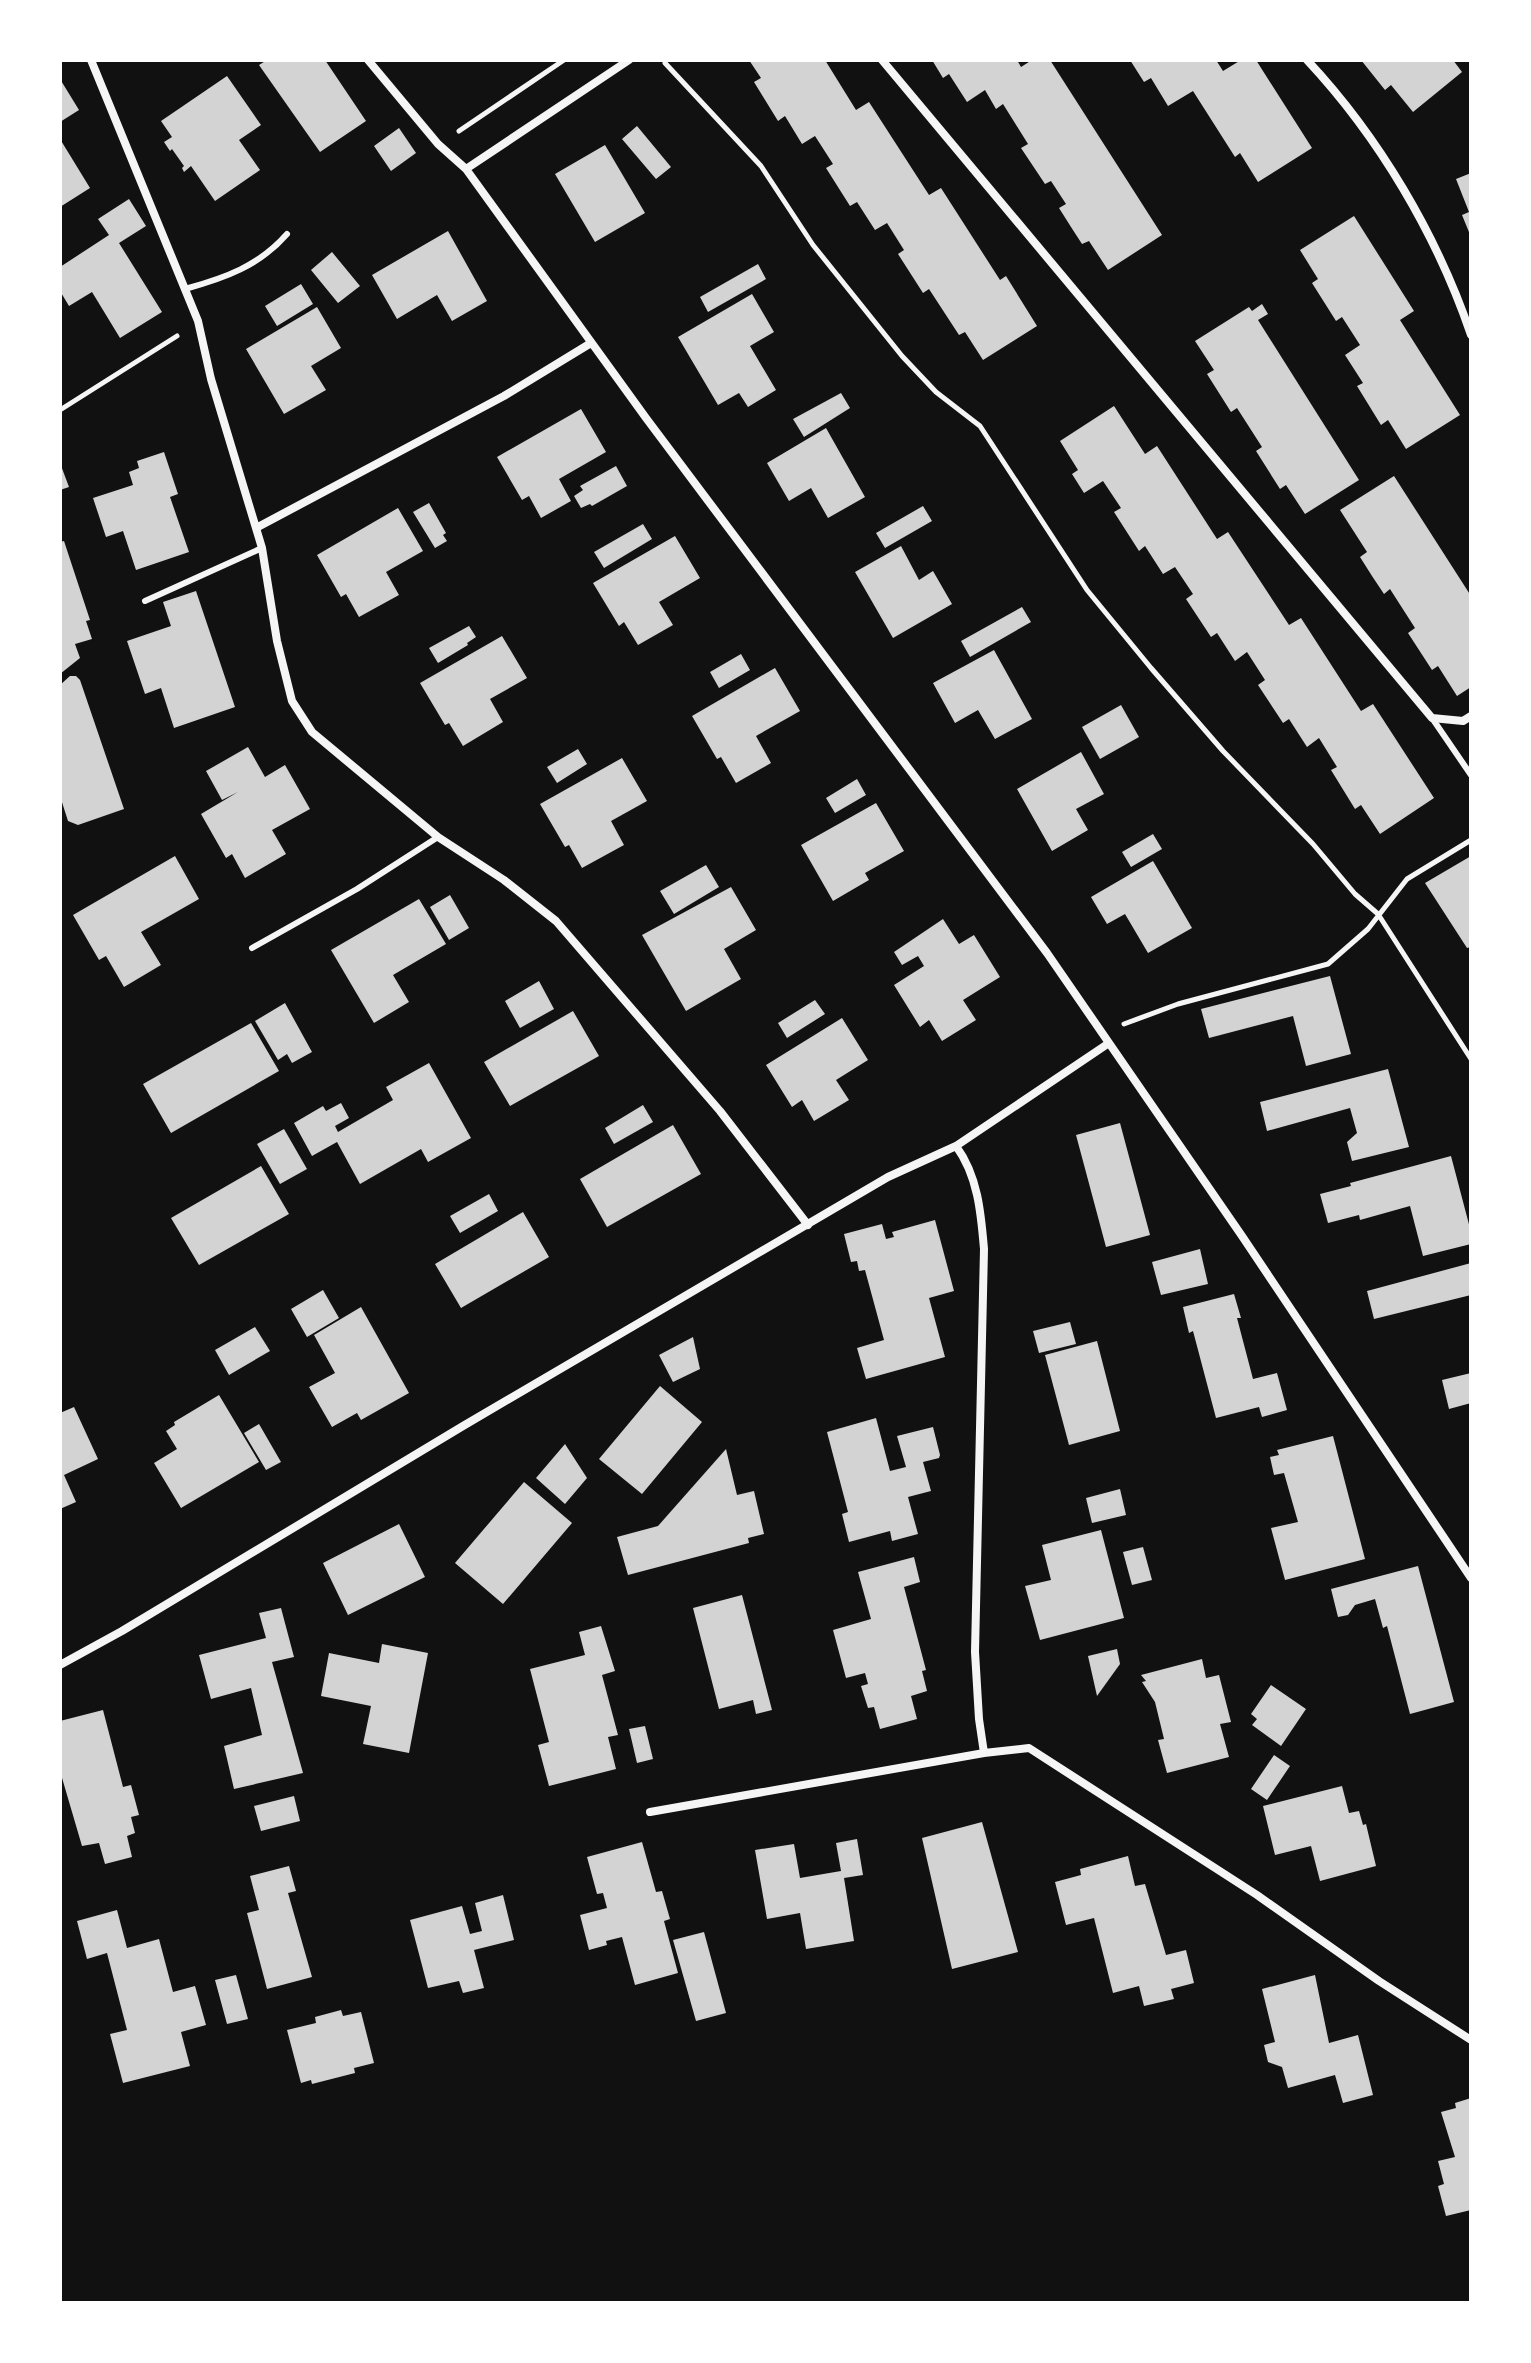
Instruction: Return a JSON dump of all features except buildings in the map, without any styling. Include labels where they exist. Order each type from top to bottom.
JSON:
[{"type":"street","points":[[91,60],[198,321],[211,379],[262,548],[277,641],[292,701],[312,732],[438,837],[504,880],[556,921],[720,1111],[808,1225]]},
{"type":"street","points":[[368,60],[438,144],[466,169],[591,343],[1047,953],[1242,1236],[1471,1578]]},
{"type":"street","points":[[466,169],[629,60]]},
{"type":"street","points":[[882,60],[1432,718],[1463,721],[1471,716]]},
{"type":"street","points":[[1307,60],[1396,175],[1460,303],[1471,335]]},
{"type":"street","points":[[256,528],[504,396],[591,343]]},
{"type":"street","points":[[60,1665],[888,1177],[956,1146],[1109,1043]]},
{"type":"street","points":[[956,1146],[968,1163],[981,1209],[984,1249],[975,1652],[984,1753]]},
{"type":"street","points":[[650,1812],[984,1753],[1029,1748],[1257,1895],[1471,2040]]},
{"type":"lane","points":[[185,289],[234,274],[272,250],[287,234]]},
{"type":"lane","points":[[145,601],[262,548]]},
{"type":"lane","points":[[1432,718],[1471,775]]},
{"type":"lane","points":[[252,948],[357,889],[438,837]]},
{"type":"path","points":[[438,144],[564,60]]},
{"type":"path","points":[[665,63],[761,166],[813,245],[902,356],[936,392],[980,426],[1087,590],[1151,668],[1223,751],[1313,844],[1355,894],[1378,914],[1471,1059]]},
{"type":"path","points":[[60,410],[138,363],[198,321]]},
{"type":"path","points":[[1109,1043],[1125,1023],[1190,1000],[1328,964],[1368,929],[1407,879],[1471,840]]}]
